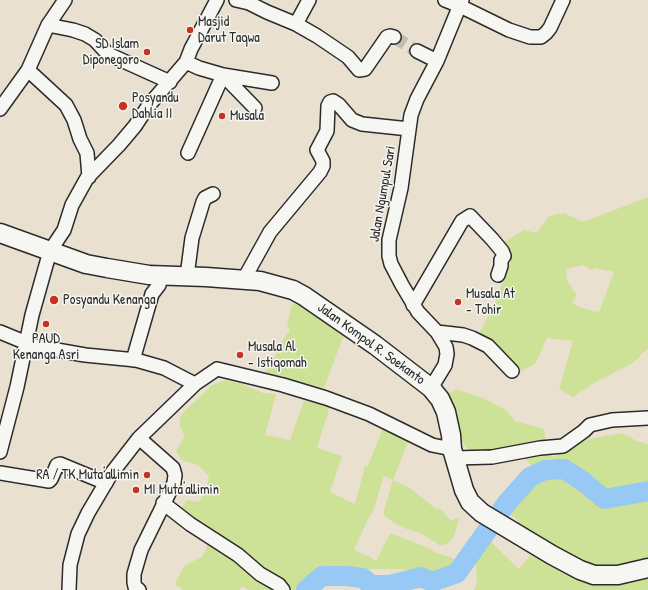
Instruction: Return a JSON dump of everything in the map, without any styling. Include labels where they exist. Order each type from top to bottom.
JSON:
[{"type":"main road","name":"Jalan Kompol R. Soekanto","points":[[0,233],[86,264],[125,272],[161,276],[244,279],[277,284],[293,290],[304,296],[394,359],[431,388],[440,399],[446,412],[453,454],[459,477],[470,502],[482,513],[552,555],[580,570],[594,575],[618,575],[648,568]]},
{"type":"street","points":[[0,110],[28,70],[48,25],[66,0]]},
{"type":"street","points":[[0,452],[27,343],[32,315],[50,251],[64,230],[72,205],[89,177],[120,144],[135,126],[149,105],[186,62],[217,0]]},
{"type":"street","points":[[236,0],[249,3],[296,24],[348,57],[359,70],[365,69],[387,37],[390,36],[394,38]]},
{"type":"street","points":[[296,24],[309,0]]},
{"type":"street","points":[[444,0],[461,3],[509,30],[530,37],[541,37],[550,28],[563,0]]},
{"type":"street","name":"Jalan Ngumpul Sari","points":[[431,388],[445,364],[447,354],[446,347],[437,332],[418,312],[391,264],[389,256],[389,240],[401,188],[411,116],[417,99],[438,62],[461,3]]},
{"type":"street","points":[[48,25],[85,34],[95,40],[108,54],[170,82]]},
{"type":"street","points":[[417,51],[438,62]]},
{"type":"street","points":[[186,62],[223,75],[272,83]]},
{"type":"street","points":[[28,70],[66,104],[87,153],[89,177]]},
{"type":"street","points":[[223,75],[255,108]]},
{"type":"street","points":[[188,152],[223,75]]},
{"type":"street","points":[[244,279],[270,232],[320,172],[323,166],[323,161],[317,150],[327,131],[328,106],[330,102],[333,101],[339,104],[352,120],[362,124],[409,129]]},
{"type":"street","points":[[187,276],[192,238],[203,202],[205,198],[213,194]]},
{"type":"street","points":[[414,305],[462,221],[470,216],[502,251],[504,256],[501,260],[498,275]]},
{"type":"street","points":[[133,360],[152,294],[158,286],[161,276]]},
{"type":"street","points":[[0,332],[34,346],[51,350],[133,360],[164,368],[195,384]]},
{"type":"street","points":[[437,332],[463,335],[488,346],[512,371]]},
{"type":"street","points":[[69,590],[70,565],[78,534],[88,513],[106,483],[112,466],[195,384],[216,369],[283,385],[326,398],[369,414],[453,454],[492,457],[540,448],[563,446],[584,431],[590,424],[612,420],[648,418]]},
{"type":"street","points":[[138,590],[135,588],[134,574],[141,550],[174,483],[175,475],[172,468],[140,438]]},
{"type":"street","points":[[0,473],[49,481],[51,480],[57,465],[60,464],[106,483]]},
{"type":"street","points":[[163,503],[190,524],[238,555],[260,574],[278,585],[283,590]]},
{"type":"green space","points":[[648,197],[648,348],[633,363],[596,382],[573,397],[559,389],[573,341],[547,338],[535,364],[522,370],[518,375],[500,370],[489,357],[473,345],[495,303],[509,265],[508,254],[500,244],[524,230],[537,233],[549,216],[564,213],[583,222]],"holes":[[[583,265],[592,270],[595,268],[614,272],[599,312],[581,308],[572,303],[577,295],[567,281],[566,269]]]},
{"type":"green space","points":[[303,303],[345,332],[324,388],[282,378],[265,372],[276,355],[281,342],[290,331],[287,326],[292,304]]},
{"type":"green space","points":[[225,380],[242,384],[263,393],[276,394],[265,435],[290,440],[304,401],[330,406],[317,448],[342,456],[330,492],[355,504],[365,466],[368,466],[384,425],[409,440],[393,480],[384,476],[373,511],[354,550],[376,561],[390,533],[455,559],[442,572],[395,569],[356,569],[314,574],[301,590],[249,590],[242,586],[239,590],[183,590],[175,584],[185,565],[202,557],[212,531],[191,521],[180,509],[187,500],[199,502],[206,491],[209,476],[198,465],[181,460],[176,451],[185,436],[180,426],[180,417],[211,386]]},
{"type":"green space","points":[[455,389],[483,398],[506,410],[515,421],[544,429],[548,454],[554,457],[575,445],[590,439],[621,433],[637,441],[648,444],[648,590],[474,590],[477,582],[475,554],[489,540],[519,569],[535,550],[513,529],[518,520],[496,503],[515,485],[531,465],[515,449],[469,450],[458,436],[445,398]]},
{"type":"green space","points":[[393,480],[411,489],[436,509],[442,510],[450,520],[452,521],[456,518],[459,519],[454,536],[447,544],[440,545],[420,533],[404,528],[391,521],[383,514]]},
{"type":"waterway","points":[[306,590],[322,576],[347,576],[363,578],[371,585],[390,585],[421,577],[432,582],[457,573],[506,504],[530,477],[545,470],[564,469],[584,482],[604,499],[648,491]]},
{"type":"tunnel","points":[[394,37],[417,51]]},
{"type":"place","name":"Masjid Darut Taqwa","points":[[190,30]]},
{"type":"place","name":"SD Islam Diponegoro","points":[[147,52]]},
{"type":"place","name":"Posyandu Dahlia II","points":[[123,106]]},
{"type":"place","name":"Musala","points":[[222,116]]},
{"type":"place","name":"Posyandu Kenanga","points":[[54,300]]},
{"type":"place","name":"Musala At - Tohir","points":[[458,302]]},
{"type":"place","name":"PAUD Kenanga Asri","points":[[46,324]]},
{"type":"place","name":"Musala Al - Istiqomah","points":[[240,355]]},
{"type":"place","name":"RA / TK Muta'allimin","points":[[147,475]]},
{"type":"place","name":"MI Muta'allimin","points":[[136,490]]}]
